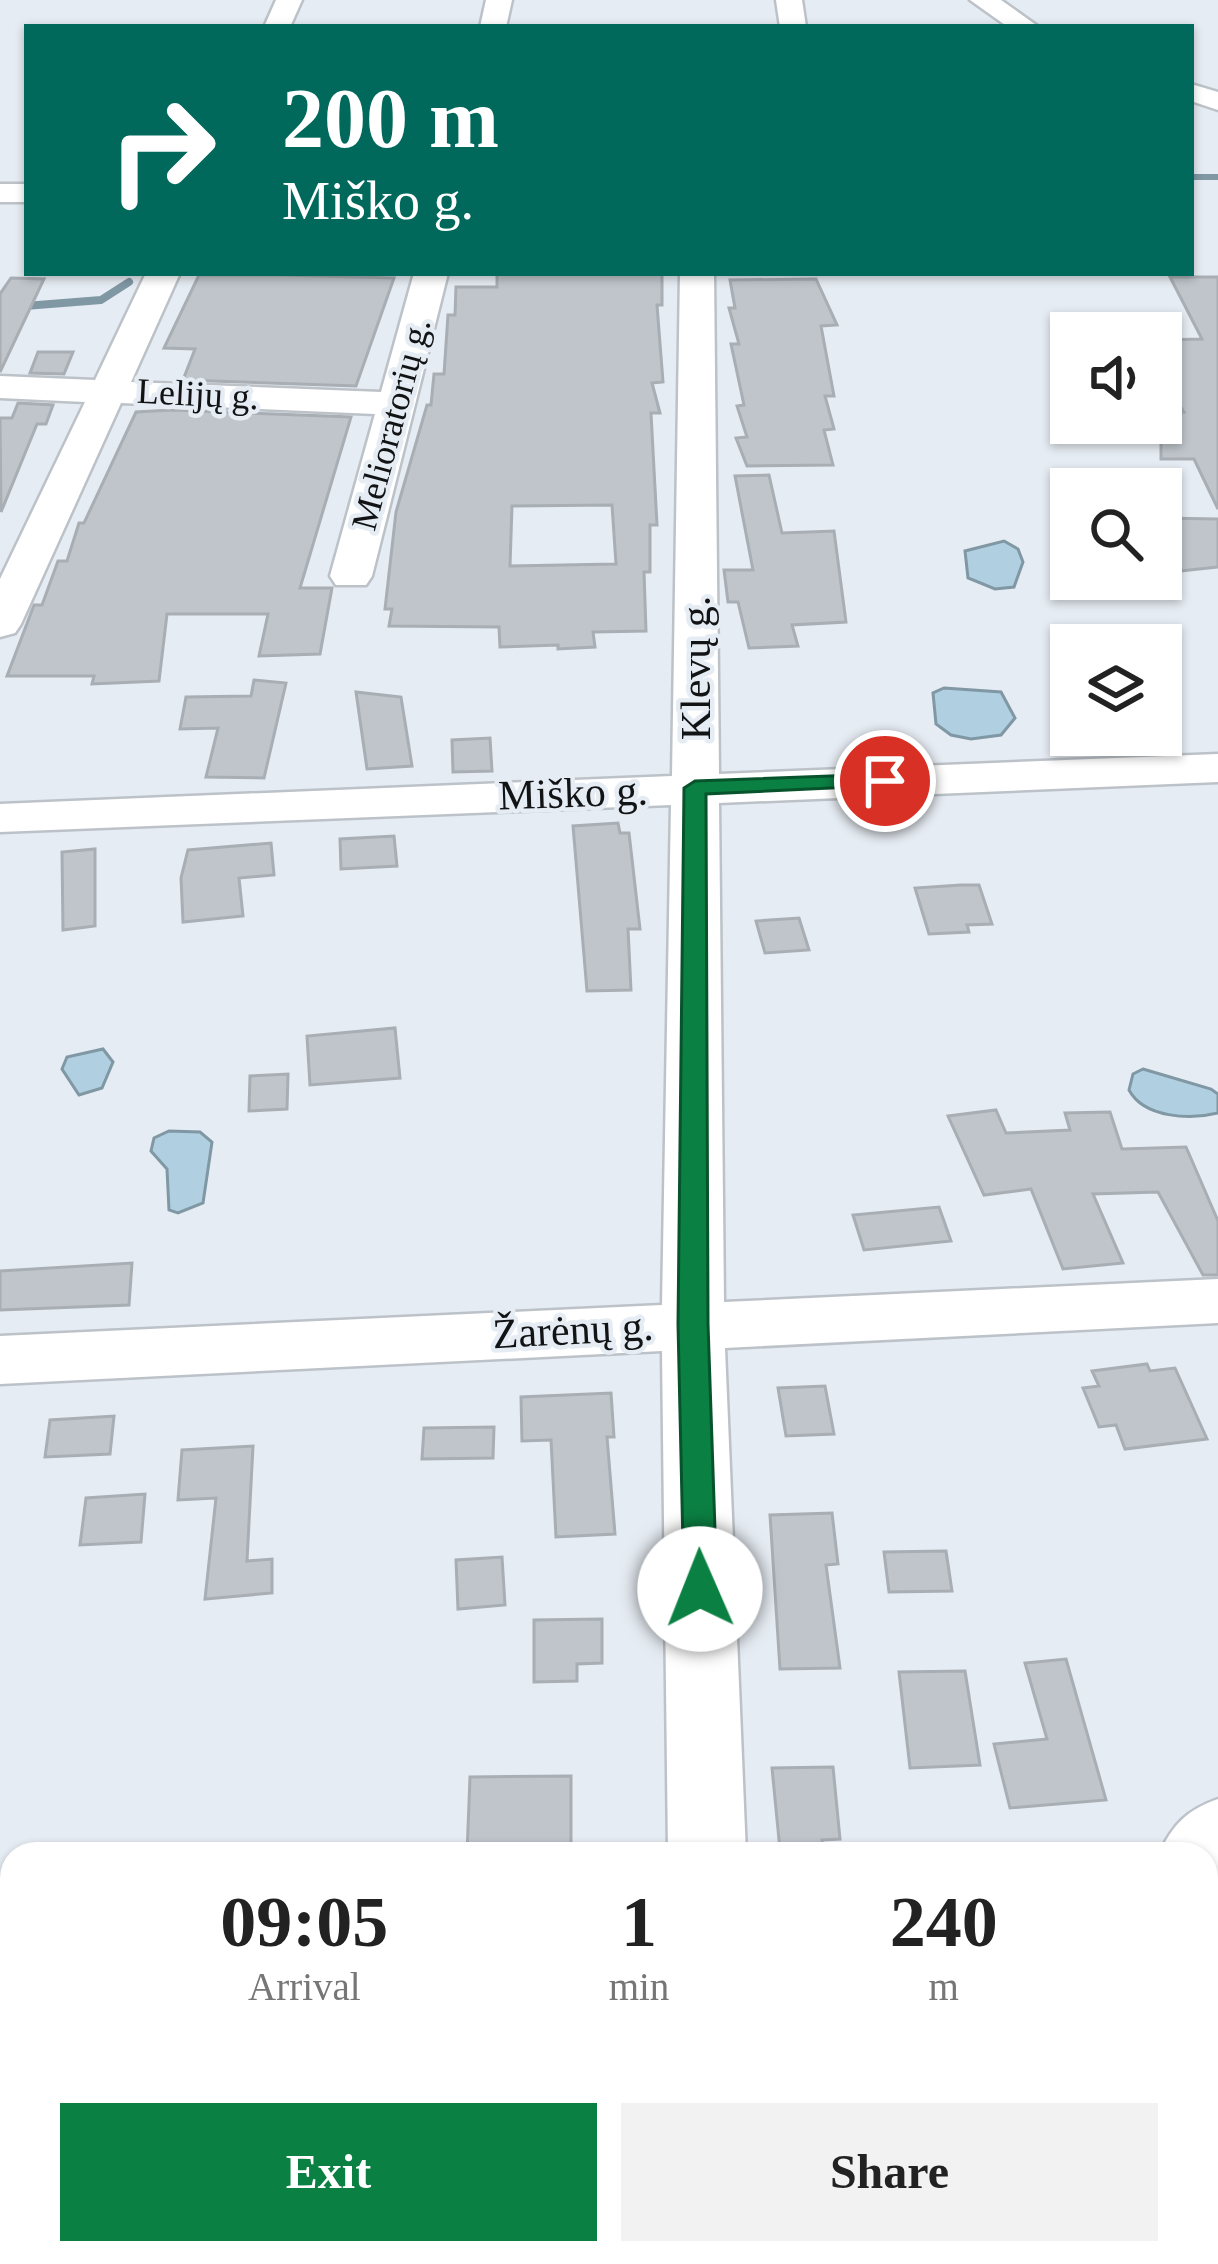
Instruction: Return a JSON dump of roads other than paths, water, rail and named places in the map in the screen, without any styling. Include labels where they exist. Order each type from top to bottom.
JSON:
[{"type":"street","points":[[983,0],[1021,24]]},
{"type":"street","points":[[0,624],[162,276]]},
{"type":"street","name":"Melioratorių g.","points":[[351,576],[429,276]]},
{"type":"street","name":"Klevų g.","points":[[698,276],[693,1324],[707,1842]]},
{"type":"street","name":"Lelijų g.","points":[[0,387],[396,404]]},
{"type":"street","name":"Miško g.","points":[[0,818],[1218,768]]},
{"type":"street","name":"Žarėnų g.","points":[[0,1360],[1218,1301]]},
{"type":"water","points":[[1004,541],[1018,549],[1023,562],[1014,587],[995,589],[968,578],[965,551]]},
{"type":"water","points":[[944,688],[1001,692],[1015,718],[1001,735],[971,739],[951,735],[936,724],[933,693]]},
{"type":"water","points":[[103,1049],[113,1062],[102,1088],[79,1095],[62,1069],[67,1057]]},
{"type":"water","points":[[1143,1069],[1211,1089],[1218,1094],[1218,1113],[1181,1116],[1145,1106],[1129,1090],[1133,1074]]},
{"type":"water","points":[[169,1131],[200,1132],[212,1142],[203,1203],[178,1213],[169,1210],[167,1169],[151,1151],[154,1138]]},
{"type":"waterway","points":[[1194,177],[1218,177]]},
{"type":"waterway","points":[[25,306],[101,300],[129,282]]}]
